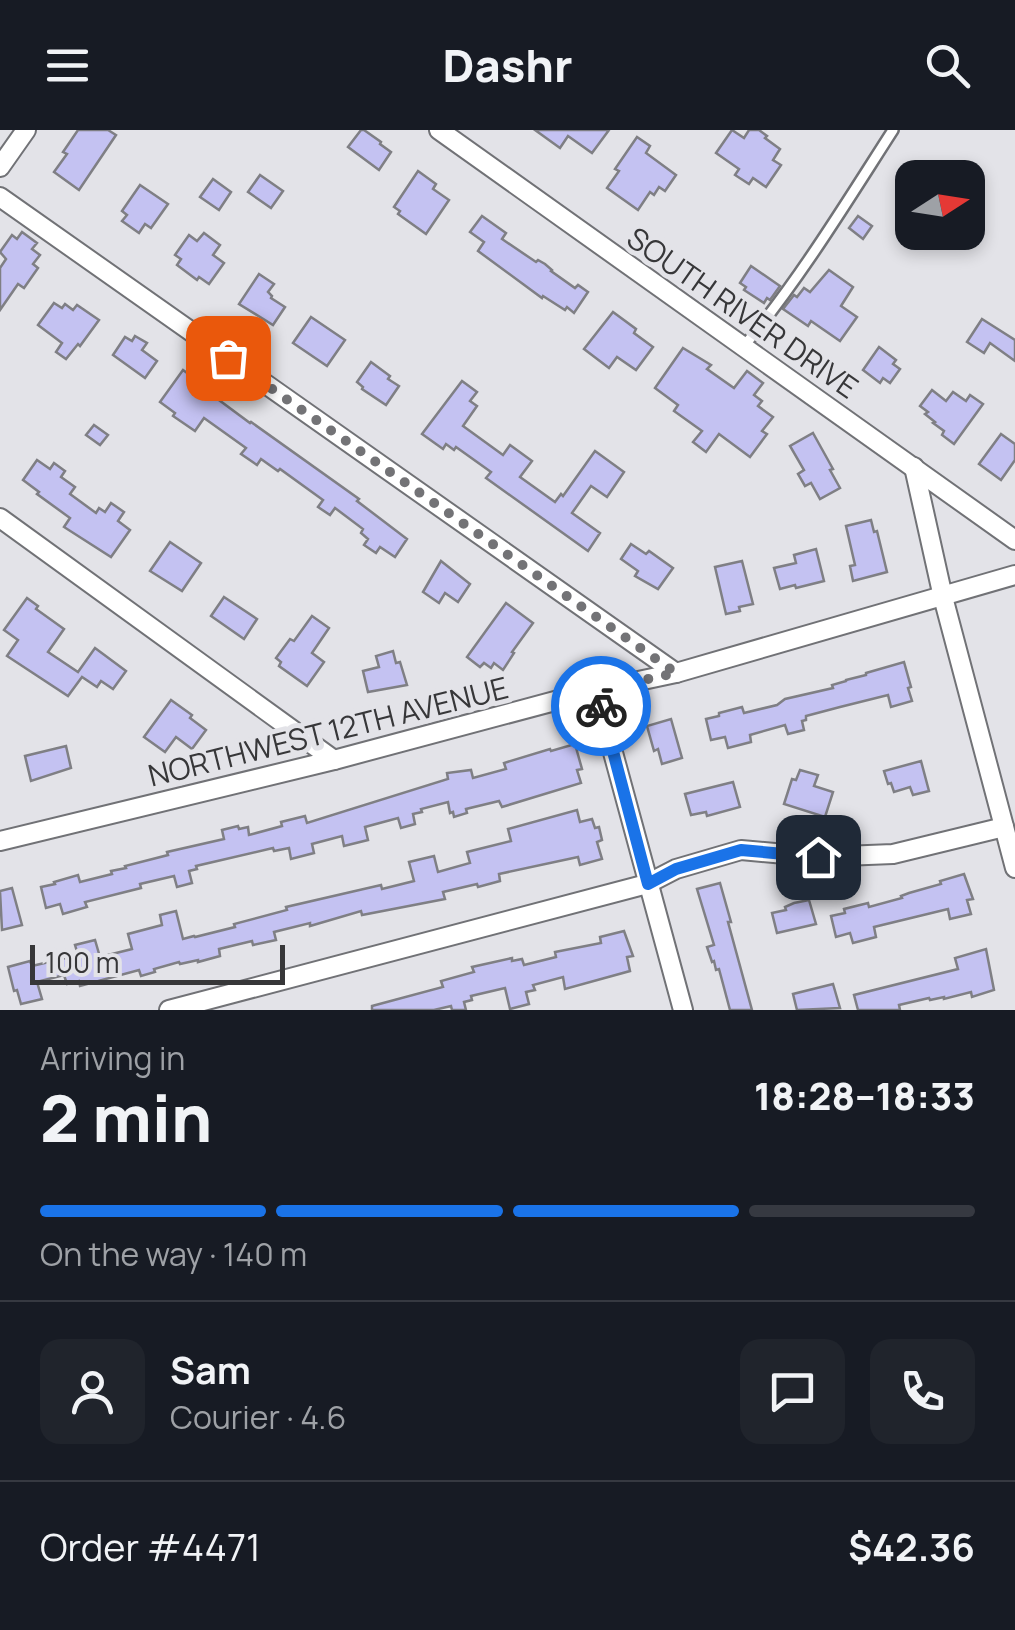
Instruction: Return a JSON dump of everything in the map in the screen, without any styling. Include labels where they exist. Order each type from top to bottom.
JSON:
[{"type":"street","points":[[0,166],[26,130]]},
{"type":"street","name":"SOUTH RIVER DRIVE","points":[[439,130],[1015,540]]},
{"type":"street","points":[[0,196],[676,673]]},
{"type":"street","points":[[914,467],[1015,868]]},
{"type":"street","points":[[0,518],[334,760]]},
{"type":"street","name":"NORTHWEST 12TH AVENUE","points":[[0,841],[676,673],[1015,575]]},
{"type":"street","points":[[596,690],[683,1010]]},
{"type":"street","points":[[169,1010],[648,884],[676,869],[741,850],[818,857],[893,854],[1004,827]]},
{"type":"lane","points":[[744,346],[839,215],[893,130]]},
{"type":"building","points":[[78,130],[108,130],[116,135],[79,190],[54,172]]},
{"type":"building","points":[[361,130],[391,152],[379,170],[348,147]]},
{"type":"building","points":[[535,130],[609,130],[592,153],[568,136],[560,148]]},
{"type":"building","points":[[732,130],[744,138],[749,130],[759,130],[780,149],[773,160],[781,165],[766,187],[753,178],[749,184],[735,175],[739,169],[716,153]]},
{"type":"building","points":[[637,137],[650,146],[646,153],[676,175],[665,191],[659,187],[654,195],[650,192],[638,210],[607,188]]},
{"type":"building","points":[[418,171],[449,200],[426,234],[394,207]]},
{"type":"building","points":[[260,175],[283,191],[271,208],[248,192]]},
{"type":"building","points":[[213,179],[231,192],[219,210],[200,197]]},
{"type":"building","points":[[140,185],[168,204],[151,228],[145,224],[139,233],[122,221],[127,215],[122,211]]},
{"type":"building","points":[[482,216],[506,233],[502,239],[545,264],[575,288],[578,285],[588,292],[574,313],[542,298],[478,251],[484,242],[470,232]]},
{"type":"building","points":[[858,216],[872,226],[863,239],[849,228]]},
{"type":"building","points":[[22,232],[37,243],[32,249],[40,255],[33,264],[38,268],[24,288],[18,284],[0,310],[0,268],[6,259],[0,252],[12,235],[17,239]]},
{"type":"building","points":[[204,233],[220,245],[213,255],[224,263],[209,284],[177,265],[181,259],[175,255],[189,235],[197,241]]},
{"type":"building","points":[[751,266],[780,286],[764,303],[740,283]]},
{"type":"building","points":[[829,270],[853,287],[841,306],[857,317],[840,341],[811,321],[808,326],[783,309],[804,288],[810,292]]},
{"type":"building","points":[[259,274],[274,284],[268,292],[285,307],[273,325],[239,304]]},
{"type":"building","points":[[54,303],[73,310],[77,305],[99,320],[66,359],[56,352],[62,343],[38,325]]},
{"type":"building","points":[[613,312],[653,347],[636,370],[617,357],[609,368],[584,349]]},
{"type":"building","points":[[311,317],[345,340],[327,366],[293,343]]},
{"type":"building","points":[[982,319],[1015,340],[1015,361],[990,343],[984,353],[967,342]]},
{"type":"building","points":[[135,336],[147,343],[142,350],[157,361],[145,378],[113,355],[125,337],[132,341]]},
{"type":"building","points":[[879,347],[896,360],[893,364],[900,369],[890,383],[883,378],[880,383],[863,370]]},
{"type":"building","points":[[683,348],[711,365],[707,369],[734,388],[747,371],[763,383],[754,395],[762,401],[758,406],[773,417],[762,431],[767,434],[750,457],[719,434],[706,452],[693,442],[702,431],[674,411],[678,405],[655,388]]},
{"type":"building","points":[[371,362],[399,386],[386,405],[357,382]]},
{"type":"building","points":[[183,370],[250,423],[359,499],[407,539],[395,557],[380,547],[376,553],[364,545],[368,539],[361,533],[363,529],[335,508],[330,515],[318,507],[323,500],[280,469],[261,459],[257,465],[241,454],[246,448],[204,418],[195,431],[173,416],[175,413],[160,402]]},
{"type":"building","points":[[462,381],[477,392],[470,401],[477,406],[463,426],[503,455],[510,445],[532,461],[520,477],[555,502],[595,451],[624,472],[607,497],[591,486],[572,513],[600,533],[588,551],[486,478],[491,472],[456,447],[454,450],[446,444],[443,449],[422,434]]},
{"type":"building","points":[[932,390],[946,401],[953,392],[966,401],[970,395],[983,404],[954,444],[920,406]]},
{"type":"building","points":[[94,425],[108,435],[100,445],[86,435]]},
{"type":"building","points":[[813,433],[840,488],[820,499],[811,483],[805,486],[798,474],[804,470],[790,446]]},
{"type":"building","points":[[1001,434],[1015,444],[1015,460],[1001,480],[979,464]]},
{"type":"building","points":[[37,460],[50,469],[54,463],[65,471],[61,477],[75,487],[70,494],[96,513],[99,508],[105,512],[111,503],[124,512],[118,521],[130,530],[111,557],[64,527],[70,518],[23,480]]},
{"type":"building","points":[[871,520],[887,572],[853,581],[850,566],[855,565],[846,526]]},
{"type":"building","points":[[170,542],[201,563],[182,591],[150,571]]},
{"type":"building","points":[[631,544],[673,568],[658,589],[635,576],[638,571],[621,559]]},
{"type":"building","points":[[816,549],[824,581],[780,589],[774,568],[796,563],[794,555]]},
{"type":"building","points":[[441,561],[470,584],[458,602],[445,593],[439,603],[423,592]]},
{"type":"building","points":[[742,561],[753,604],[726,614],[715,567]]},
{"type":"building","points":[[224,597],[257,619],[244,639],[211,616]]},
{"type":"building","points":[[27,598],[64,629],[48,652],[78,672],[95,648],[126,671],[113,689],[101,681],[97,687],[82,677],[68,696],[7,656],[18,640],[4,630]]},
{"type":"building","points":[[506,603],[533,623],[503,670],[494,663],[491,668],[484,663],[480,667],[467,657]]},
{"type":"building","points":[[312,616],[329,628],[312,653],[324,662],[307,686],[279,666],[281,662],[276,658]]},
{"type":"building","points":[[393,651],[407,685],[368,692],[363,671],[379,667],[376,656]]},
{"type":"building","points":[[904,662],[912,701],[891,707],[888,695],[840,707],[806,716],[802,721],[804,730],[788,734],[785,725],[750,735],[751,742],[728,748],[725,737],[711,740],[706,719],[719,713],[742,707],[744,713],[777,705],[785,699],[833,688],[832,685]]},
{"type":"building","points":[[171,700],[206,730],[192,749],[176,737],[165,752],[144,737]]},
{"type":"building","points":[[671,719],[682,758],[662,764],[647,726]]},
{"type":"building","points":[[575,744],[582,769],[577,770],[581,783],[502,807],[499,801],[466,809],[467,813],[454,817],[448,802],[413,814],[415,824],[401,828],[398,818],[365,827],[368,840],[344,846],[342,836],[312,844],[314,853],[291,859],[289,848],[273,848],[196,866],[197,869],[189,871],[192,883],[177,887],[174,876],[85,902],[87,907],[63,914],[60,904],[46,908],[41,887],[54,882],[78,875],[80,882],[112,874],[111,871],[125,866],[168,855],[167,852],[224,839],[222,830],[238,826],[248,827],[249,835],[305,816],[307,823],[448,779],[447,773],[471,770],[473,778],[506,769],[504,763]]},
{"type":"building","points":[[66,746],[71,768],[31,781],[25,756]]},
{"type":"building","points":[[921,761],[929,791],[913,795],[910,787],[894,792],[884,771]]},
{"type":"building","points":[[800,770],[818,775],[814,786],[833,792],[825,817],[784,804],[792,779],[796,780]]},
{"type":"building","points":[[733,782],[740,807],[707,816],[706,812],[691,815],[685,794]]},
{"type":"building","points":[[577,810],[580,822],[592,819],[595,828],[599,827],[602,840],[597,842],[602,859],[580,865],[578,857],[499,874],[500,881],[443,892],[445,899],[362,915],[361,911],[274,932],[276,940],[219,949],[220,956],[179,962],[141,976],[139,970],[80,986],[79,981],[67,984],[64,975],[37,982],[42,999],[21,1004],[17,990],[14,991],[8,967],[30,961],[32,966],[78,955],[75,945],[95,940],[100,957],[132,949],[128,934],[162,925],[160,915],[176,911],[183,939],[235,927],[234,924],[287,910],[286,907],[414,881],[409,862],[434,856],[438,872],[470,863],[467,852],[511,841],[508,829]]},
{"type":"building","points":[[964,874],[973,899],[967,900],[971,914],[950,919],[948,909],[874,927],[876,937],[853,943],[850,933],[836,937],[831,916],[845,913],[844,909],[902,898]]},
{"type":"building","points":[[720,883],[752,1010],[730,1010],[719,969],[716,970],[707,947],[714,945],[697,889]]},
{"type":"building","points":[[12,888],[22,925],[2,930],[0,891]]},
{"type":"building","points":[[809,900],[816,924],[777,933],[772,913]]},
{"type":"building","points":[[624,931],[633,956],[627,957],[630,971],[565,989],[563,977],[533,985],[535,990],[526,992],[529,1004],[510,1009],[505,988],[471,996],[472,1000],[464,1002],[466,1010],[452,1010],[451,1006],[434,1010],[372,1010],[372,1006],[443,987],[441,981],[474,972],[472,967],[512,958],[522,959],[524,965],[556,957],[555,952],[601,943],[600,937]]},
{"type":"building","points":[[986,949],[994,990],[972,997],[971,992],[944,999],[929,998],[899,1005],[900,1010],[858,1010],[854,995],[958,969],[955,958]]},
{"type":"building","points":[[833,984],[840,1008],[797,1010],[793,994]]},
{"type":"way so far","points":[[228,358],[676,673],[596,690],[601,706]]},
{"type":"route","points":[[601,706],[648,884],[676,869],[741,850],[818,857]]}]
